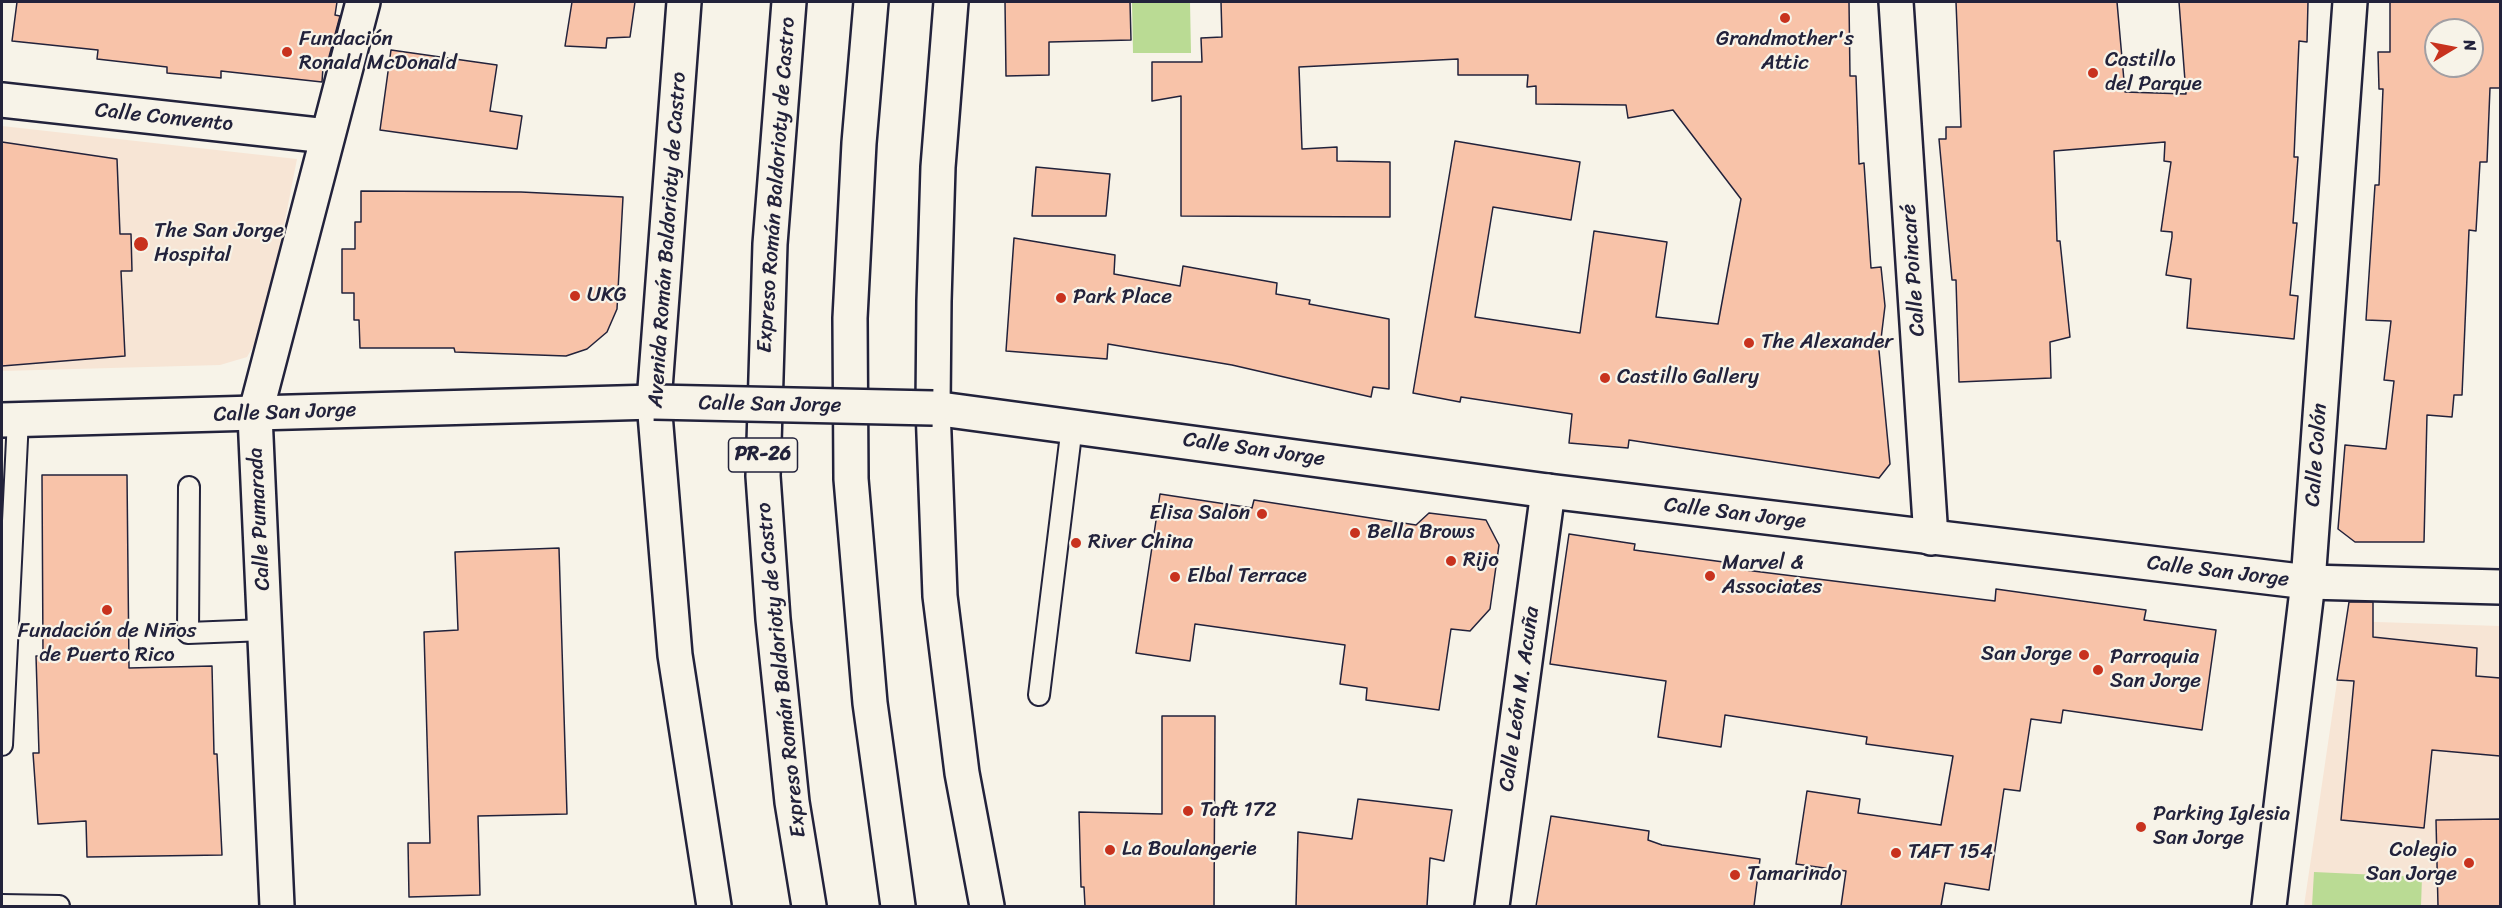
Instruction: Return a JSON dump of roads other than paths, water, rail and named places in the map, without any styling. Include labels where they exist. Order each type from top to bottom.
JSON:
[{"type":"main road","name":"Calle Pumarada","points":[[277,906],[255,415],[363,2]]},
{"type":"main road","name":"Avenida Román Baldorioty de Castro","points":[[684,2],[654,402],[675,655],[714,906]]},
{"type":"main road","name":"Expreso Román Baldorioty de Castro","points":[[789,2],[770,244],[763,476],[773,619],[792,802],[809,906]]},
{"type":"main road","points":[[871,2],[859,143],[850,318],[851,478],[870,703],[898,906]]},
{"type":"main road","points":[[951,2],[938,167],[933,408],[940,596],[962,773],[987,906]]},
{"type":"main road","name":"Calle Poincaré","points":[[1896,2],[1931,538]]},
{"type":"main road","name":"Calle Colón","points":[[2269,906],[2307,582],[2350,2]]},
{"type":"main road","name":"Calle Convento","points":[[2,100],[327,136]]},
{"type":"main road","name":"Calle San Jorge","points":[[10,420],[255,415],[654,402],[933,408],[1548,491],[2307,582],[2500,587]]},
{"type":"main road","name":"Calle León M. Acuña","points":[[1492,906],[1548,491]]},
{"type":"lane","points":[[2,745],[10,420]]},
{"type":"lane","points":[[1039,695],[1072,426]]},
{"type":"lane","points":[[189,487],[188,633],[265,630]]},
{"type":"lane","points":[[2,905],[58,906]]},
{"type":"place","name":"Grandmother's Attic","points":[[1785,18]]},
{"type":"place","name":"Fundación Ronald McDonald","points":[[287,52]]},
{"type":"place","name":"Castillo del Parque","points":[[2093,73]]},
{"type":"place","name":"The San Jorge Hospital","points":[[141,244]]},
{"type":"place","name":"UKG","points":[[575,296]]},
{"type":"place","name":"Park Place","points":[[1061,298]]},
{"type":"place","name":"The Alexander","points":[[1749,343]]},
{"type":"place","name":"Castillo Gallery","points":[[1605,378]]},
{"type":"place","name":"Elisa Salon","points":[[1262,514]]},
{"type":"place","name":"Bella Brows","points":[[1355,533]]},
{"type":"place","name":"River China","points":[[1076,543]]},
{"type":"place","name":"Rijo","points":[[1451,561]]},
{"type":"place","name":"Marvel & Associates","points":[[1710,576]]},
{"type":"place","name":"Elbal Terrace","points":[[1175,577]]},
{"type":"place","name":"Fundación de Niños de Puerto Rico","points":[[107,610]]},
{"type":"place","name":"San Jorge","points":[[2084,655]]},
{"type":"place","name":"Parroquia San Jorge","points":[[2098,670]]},
{"type":"place","name":"Taft 172","points":[[1188,811]]},
{"type":"place","name":"Parking Iglesia San Jorge","points":[[2141,827]]},
{"type":"place","name":"La Boulangerie","points":[[1110,850]]},
{"type":"place","name":"TAFT 154","points":[[1896,853]]},
{"type":"place","name":"Colegio San Jorge","points":[[2469,863]]},
{"type":"place","name":"Tamarindo","points":[[1735,875]]}]
